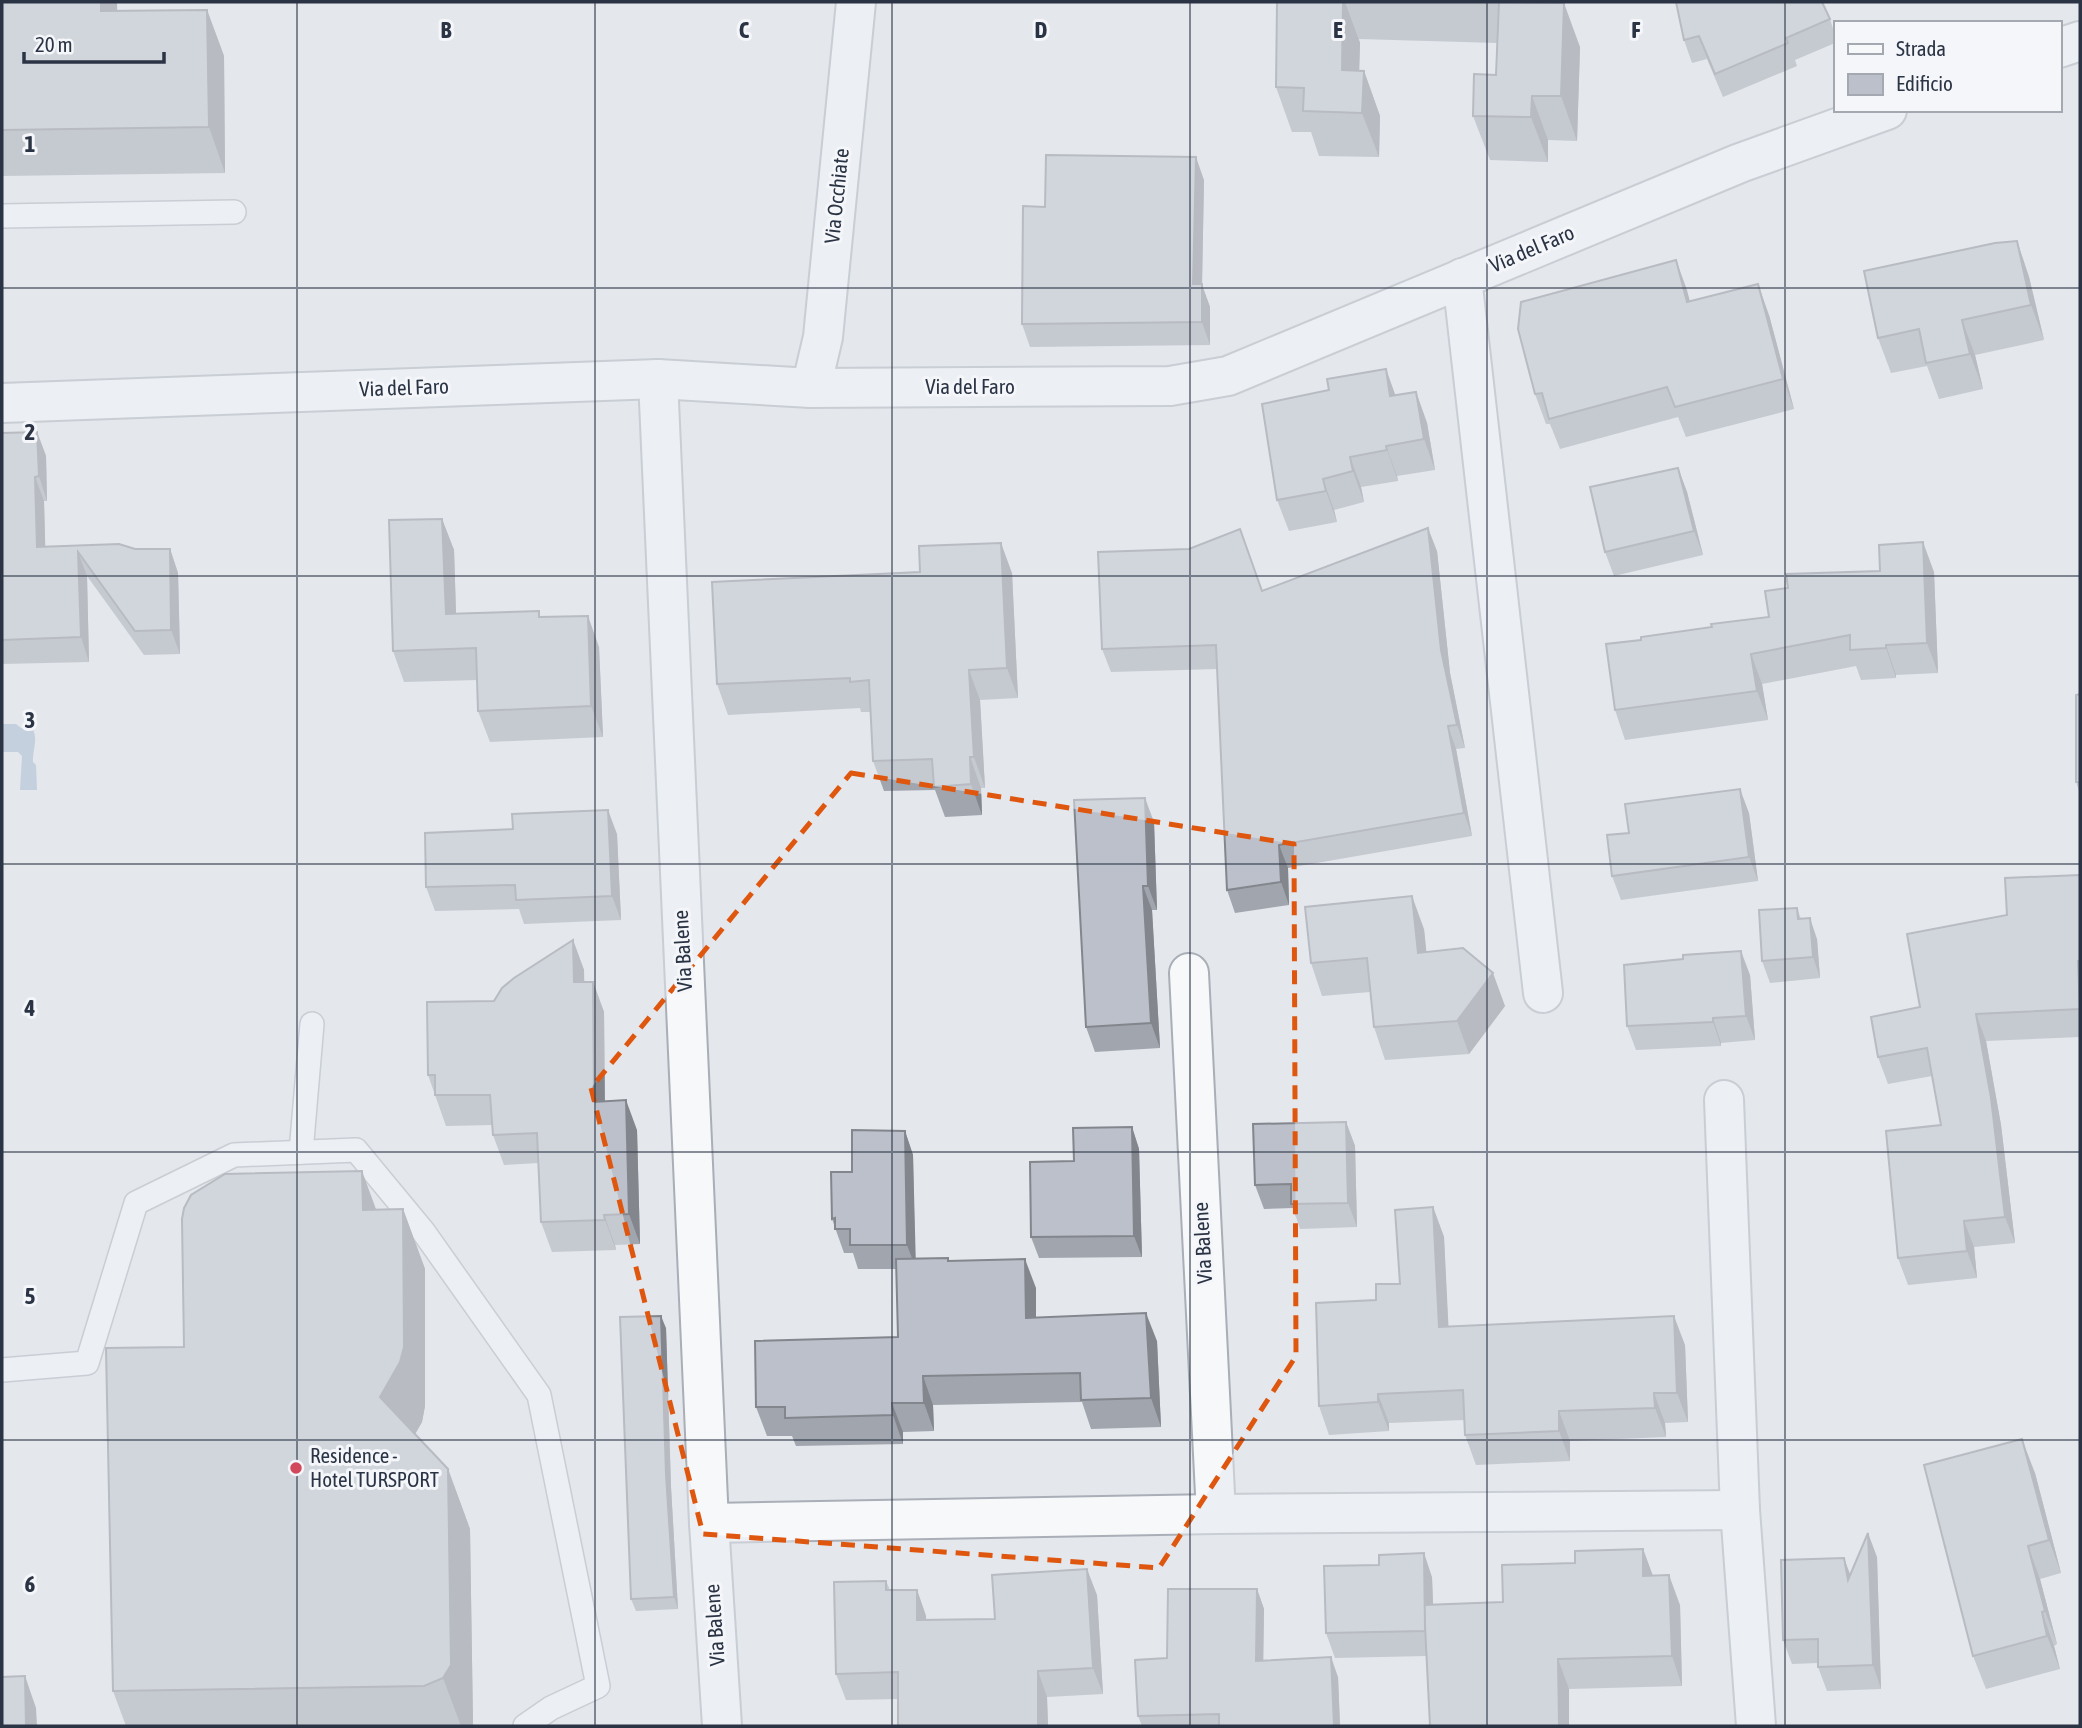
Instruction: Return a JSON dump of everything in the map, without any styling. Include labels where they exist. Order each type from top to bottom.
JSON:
[{"type":"street","name":"Via Occhiate","points":[[811,388],[823,337],[856,2]]},
{"type":"street","points":[[2061,47],[2080,41]]},
{"type":"street","name":"Via del Faro","points":[[2,403],[658,379],[811,388],[1170,386],[1228,376],[1740,163],[1881,112]]},
{"type":"street","points":[[1462,278],[1543,993]]},
{"type":"street","name":"Via Balene","points":[[658,379],[709,1523],[722,1726]]},
{"type":"street","name":"Via Balene","points":[[1189,973],[1216,1514]]},
{"type":"street","points":[[1724,1100],[1740,1510],[1756,1726]]},
{"type":"street","points":[[709,1523],[1216,1514],[1740,1510]]},
{"type":"lane","points":[[2,216],[234,212]]},
{"type":"lane","points":[[301,1152],[312,1024]]},
{"type":"lane","points":[[2,1370],[87,1363],[136,1203],[234,1155],[356,1150],[423,1231],[539,1395],[598,1686],[551,1708],[525,1726]]},
{"type":"highlighted area","points":[[851,773],[1294,844],[1296,1356],[1159,1568],[703,1534],[591,1088]]},
{"type":"water","points":[[2,724],[32,728],[35,736],[33,762],[36,765],[37,790],[20,790],[22,756],[18,752],[2,752]]},
{"type":"building","points":[[2,2],[101,2],[101,11],[207,10],[209,127],[2,130]]},
{"type":"building","points":[[1277,2],[1343,2],[1342,70],[1364,71],[1362,113],[1303,111],[1304,88],[1276,87]]},
{"type":"building","points":[[1499,2],[1564,3],[1561,96],[1532,96],[1531,117],[1473,116],[1474,74],[1496,75]]},
{"type":"building","points":[[1676,2],[1822,2],[1830,19],[1786,38],[1788,43],[1715,74],[1699,36],[1684,40]]},
{"type":"building","points":[[1046,155],[1196,157],[1193,284],[1202,284],[1202,322],[1022,324],[1023,206],[1045,207]]},
{"type":"building","points":[[2017,241],[2031,305],[1962,320],[1970,354],[1926,363],[1919,329],[1878,338],[1864,271],[1995,243]]},
{"type":"building","points":[[1676,260],[1687,302],[1758,284],[1783,379],[1675,407],[1667,387],[1549,419],[1542,393],[1535,394],[1518,329],[1521,302]]},
{"type":"building","points":[[1386,369],[1390,396],[1416,392],[1424,439],[1386,446],[1387,450],[1350,457],[1353,471],[1323,479],[1326,491],[1277,500],[1262,404],[1329,390],[1327,379]]},
{"type":"building","points":[[37,432],[37,547],[119,544],[135,549],[170,549],[171,630],[135,631],[78,552],[81,637],[2,640],[2,433]]},
{"type":"building","points":[[1678,468],[1694,531],[1605,552],[1590,487]]},
{"type":"building","points":[[442,519],[446,614],[539,611],[539,617],[588,616],[591,706],[478,711],[476,648],[393,651],[389,520]]},
{"type":"building","points":[[1428,528],[1441,650],[1457,725],[1448,726],[1464,813],[1279,845],[1281,882],[1227,890],[1216,645],[1102,649],[1098,552],[1189,549],[1240,529],[1262,591]]},
{"type":"building","points":[[1923,542],[1927,643],[1850,650],[1850,635],[1751,654],[1757,691],[1615,710],[1606,644],[1712,627],[1711,624],[1769,617],[1765,591],[1788,588],[1786,574],[1880,571],[1879,545]]},
{"type":"building","points":[[1001,543],[1007,668],[969,670],[974,757],[970,757],[971,784],[934,787],[932,759],[873,761],[869,680],[850,682],[850,678],[717,684],[712,582],[920,572],[919,546]]},
{"type":"building","points":[[2080,694],[2080,782],[2076,782],[2076,695]]},
{"type":"building","points":[[1740,789],[1749,857],[1612,876],[1607,835],[1629,833],[1625,804]]},
{"type":"building","points":[[1145,798],[1148,886],[1143,886],[1151,1023],[1086,1027],[1074,800]]},
{"type":"building","points":[[608,810],[612,896],[516,900],[515,885],[426,887],[425,833],[513,829],[512,814]]},
{"type":"building","points":[[2080,875],[2080,1009],[1976,1014],[1991,1098],[2005,1217],[1964,1221],[1967,1251],[1898,1258],[1886,1131],[1941,1125],[1927,1048],[1878,1057],[1871,1017],[1920,1007],[1907,934],[2007,915],[2005,878]]},
{"type":"building","points":[[1412,896],[1418,953],[1463,948],[1493,973],[1457,1021],[1374,1027],[1367,958],[1311,963],[1305,907]]},
{"type":"building","points":[[1797,908],[1798,919],[1810,918],[1813,957],[1762,961],[1759,910]]},
{"type":"building","points":[[573,940],[574,982],[593,982],[594,1102],[626,1100],[629,1214],[604,1215],[605,1220],[541,1222],[537,1133],[493,1135],[490,1095],[435,1095],[435,1075],[428,1075],[427,1002],[494,1001],[502,988],[514,978]]},
{"type":"building","points":[[1741,951],[1746,1016],[1713,1018],[1713,1022],[1627,1026],[1624,965],[1683,959],[1683,955]]},
{"type":"building","points":[[1346,1122],[1348,1203],[1291,1204],[1291,1184],[1255,1185],[1253,1124]]},
{"type":"building","points":[[1132,1127],[1134,1236],[1031,1237],[1030,1162],[1074,1161],[1073,1128]]},
{"type":"building","points":[[852,1130],[905,1131],[907,1245],[850,1245],[850,1229],[835,1229],[835,1218],[832,1219],[831,1172],[852,1172]]},
{"type":"building","name":"Residence - Hotel TURSPORT","points":[[362,1171],[363,1210],[403,1209],[404,1347],[400,1362],[380,1397],[448,1469],[451,1665],[443,1678],[424,1686],[113,1691],[106,1348],[184,1347],[182,1219],[191,1195],[225,1174]]},
{"type":"building","points":[[1433,1207],[1439,1327],[1674,1316],[1677,1393],[1654,1393],[1655,1408],[1559,1411],[1559,1431],[1465,1435],[1463,1390],[1378,1394],[1378,1402],[1319,1406],[1316,1303],[1376,1300],[1376,1284],[1400,1284],[1395,1210]]},
{"type":"building","points":[[948,1258],[948,1261],[1025,1259],[1026,1318],[1146,1313],[1151,1398],[1081,1400],[1080,1373],[923,1376],[924,1403],[892,1403],[893,1415],[785,1418],[785,1407],[756,1407],[755,1341],[898,1337],[896,1259]]},
{"type":"building","points":[[661,1316],[666,1475],[674,1597],[631,1599],[620,1317]]},
{"type":"building","points":[[2022,1439],[2049,1540],[2028,1546],[2045,1611],[2042,1612],[2047,1636],[1973,1656],[1924,1465]]},
{"type":"building","points":[[1868,1533],[1873,1665],[1818,1667],[1818,1639],[1783,1640],[1781,1560],[1844,1558],[1848,1580]]},
{"type":"building","points":[[1643,1549],[1643,1576],[1669,1575],[1672,1656],[1558,1659],[1559,1726],[1430,1726],[1424,1605],[1503,1602],[1502,1565],[1575,1563],[1575,1551]]},
{"type":"building","points":[[1424,1553],[1425,1631],[1326,1633],[1324,1566],[1379,1565],[1379,1555]]},
{"type":"building","points":[[1087,1569],[1093,1668],[1038,1671],[1038,1726],[898,1726],[898,1672],[836,1674],[834,1582],[886,1581],[886,1590],[917,1590],[917,1620],[995,1619],[992,1575]]},
{"type":"building","points":[[1168,1589],[1257,1589],[1256,1661],[1331,1657],[1334,1726],[1219,1726],[1219,1714],[1138,1716],[1135,1660],[1167,1658]]},
{"type":"building","points":[[25,1676],[26,1726],[2,1726],[2,1677]]},
{"type":"place","name":"Residence - Hotel TURSPORT","points":[[296,1468]]}]
